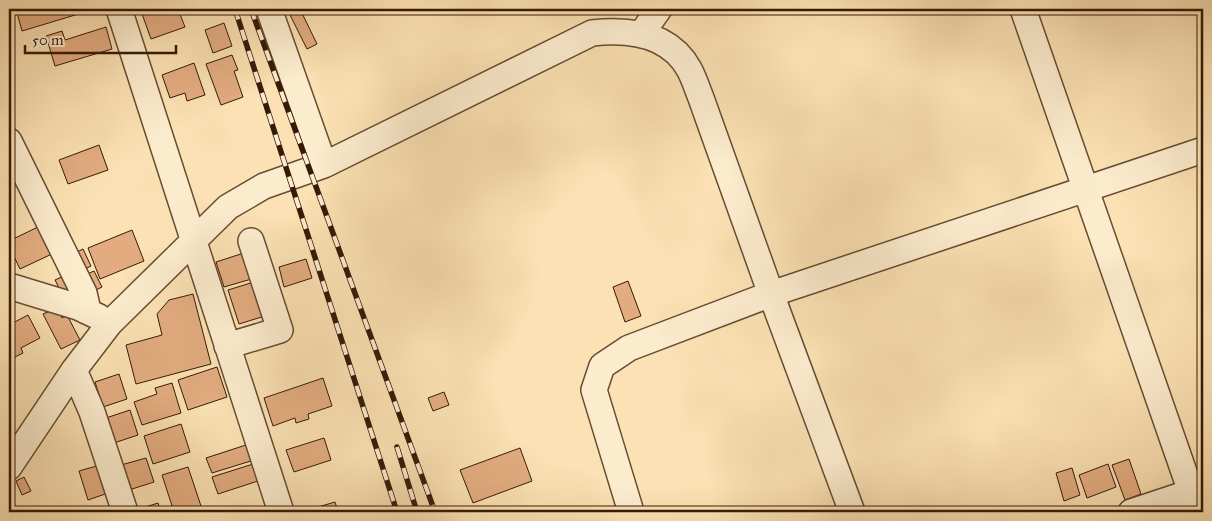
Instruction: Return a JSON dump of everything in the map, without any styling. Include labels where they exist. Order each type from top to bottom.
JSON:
[{"type":"street","points":[[120,9],[281,512]]},
{"type":"street","points":[[269,9],[324,165]]},
{"type":"street","points":[[642,33],[659,9]]},
{"type":"street","points":[[1023,9],[1192,502],[1131,512]]},
{"type":"street","points":[[14,459],[74,370],[110,323],[194,239],[228,208],[264,186],[324,165],[592,33],[613,31],[642,33],[662,43],[688,68],[701,98],[852,512]]},
{"type":"street","points":[[9,141],[84,293],[87,306],[86,311]]},
{"type":"street","points":[[628,501],[594,390],[602,366],[629,348],[771,294],[1203,150]]},
{"type":"street","points":[[228,346],[280,330],[251,241]]},
{"type":"street","points":[[9,286],[86,311],[110,323]]},
{"type":"street","points":[[74,370],[92,412],[125,512]]},
{"type":"building","points":[[16,9],[95,9],[22,31]]},
{"type":"building","points":[[149,9],[178,9],[185,27],[151,39],[141,11]]},
{"type":"building","points":[[287,9],[300,9],[317,44],[307,49]]},
{"type":"building","points":[[224,23],[232,46],[213,53],[205,30]]},
{"type":"building","points":[[106,27],[112,49],[55,66],[46,36],[62,31],[65,40]]},
{"type":"building","points":[[232,55],[238,70],[234,71],[243,97],[221,105],[206,64]]},
{"type":"building","points":[[194,63],[205,95],[187,101],[185,93],[170,98],[162,75]]},
{"type":"building","points":[[99,145],[108,170],[68,184],[59,160]]},
{"type":"building","points":[[9,165],[17,184],[9,188]]},
{"type":"building","points":[[42,225],[54,253],[20,269],[9,246],[9,241]]},
{"type":"building","points":[[132,230],[144,261],[100,279],[88,248]]},
{"type":"building","points":[[83,249],[91,266],[81,271],[73,254]]},
{"type":"building","points":[[247,252],[255,278],[224,287],[216,262]]},
{"type":"building","points":[[9,256],[14,266],[9,268]]},
{"type":"building","points":[[306,259],[312,278],[284,287],[279,267]]},
{"type":"building","points":[[94,271],[102,287],[92,292],[83,276]]},
{"type":"building","points":[[68,274],[77,292],[64,298],[55,280]]},
{"type":"building","points":[[257,281],[268,315],[239,324],[228,290]]},
{"type":"building","points":[[628,281],[641,316],[625,322],[613,287]]},
{"type":"building","points":[[193,294],[211,364],[136,384],[126,345],[162,335],[157,314],[169,300]]},
{"type":"building","points":[[57,308],[62,318],[67,315],[80,340],[61,349],[43,314]]},
{"type":"building","points":[[28,315],[40,338],[21,348],[23,353],[9,360],[9,325]]},
{"type":"building","points":[[217,367],[227,397],[188,410],[178,380]]},
{"type":"building","points":[[119,374],[127,399],[103,407],[95,382]]},
{"type":"building","points":[[323,378],[332,406],[308,414],[309,419],[296,423],[295,418],[273,426],[264,398]]},
{"type":"building","points":[[172,383],[181,413],[142,425],[134,402],[157,394],[155,388]]},
{"type":"building","points":[[444,392],[449,405],[433,411],[428,398]]},
{"type":"building","points":[[130,410],[138,435],[114,443],[106,418]]},
{"type":"building","points":[[181,424],[190,452],[153,464],[144,436]]},
{"type":"building","points":[[324,438],[331,460],[294,472],[286,450]]},
{"type":"building","points":[[249,444],[254,460],[212,473],[206,458]]},
{"type":"building","points":[[520,448],[532,481],[473,503],[460,470]]},
{"type":"building","points":[[146,458],[154,482],[129,490],[121,465]]},
{"type":"building","points":[[1129,459],[1141,494],[1125,500],[1112,465]]},
{"type":"building","points":[[253,464],[258,481],[218,494],[212,477]]},
{"type":"building","points":[[1108,464],[1116,487],[1087,498],[1079,475]]},
{"type":"building","points":[[100,465],[108,493],[88,500],[79,471]]},
{"type":"building","points":[[188,467],[203,512],[174,512],[162,475]]},
{"type":"building","points":[[1072,468],[1080,495],[1064,501],[1056,473]]},
{"type":"building","points":[[24,477],[31,491],[22,495],[16,481]]},
{"type":"building","points":[[335,502],[338,512],[301,512]]},
{"type":"building","points":[[158,503],[161,512],[133,511]]},
{"type":"building","points":[[77,508],[78,512],[65,512]]},
{"type":"railway","points":[[235,9],[397,512]]},
{"type":"railway","points":[[251,9],[435,512]]},
{"type":"railway","points":[[397,447],[417,512]]}]
